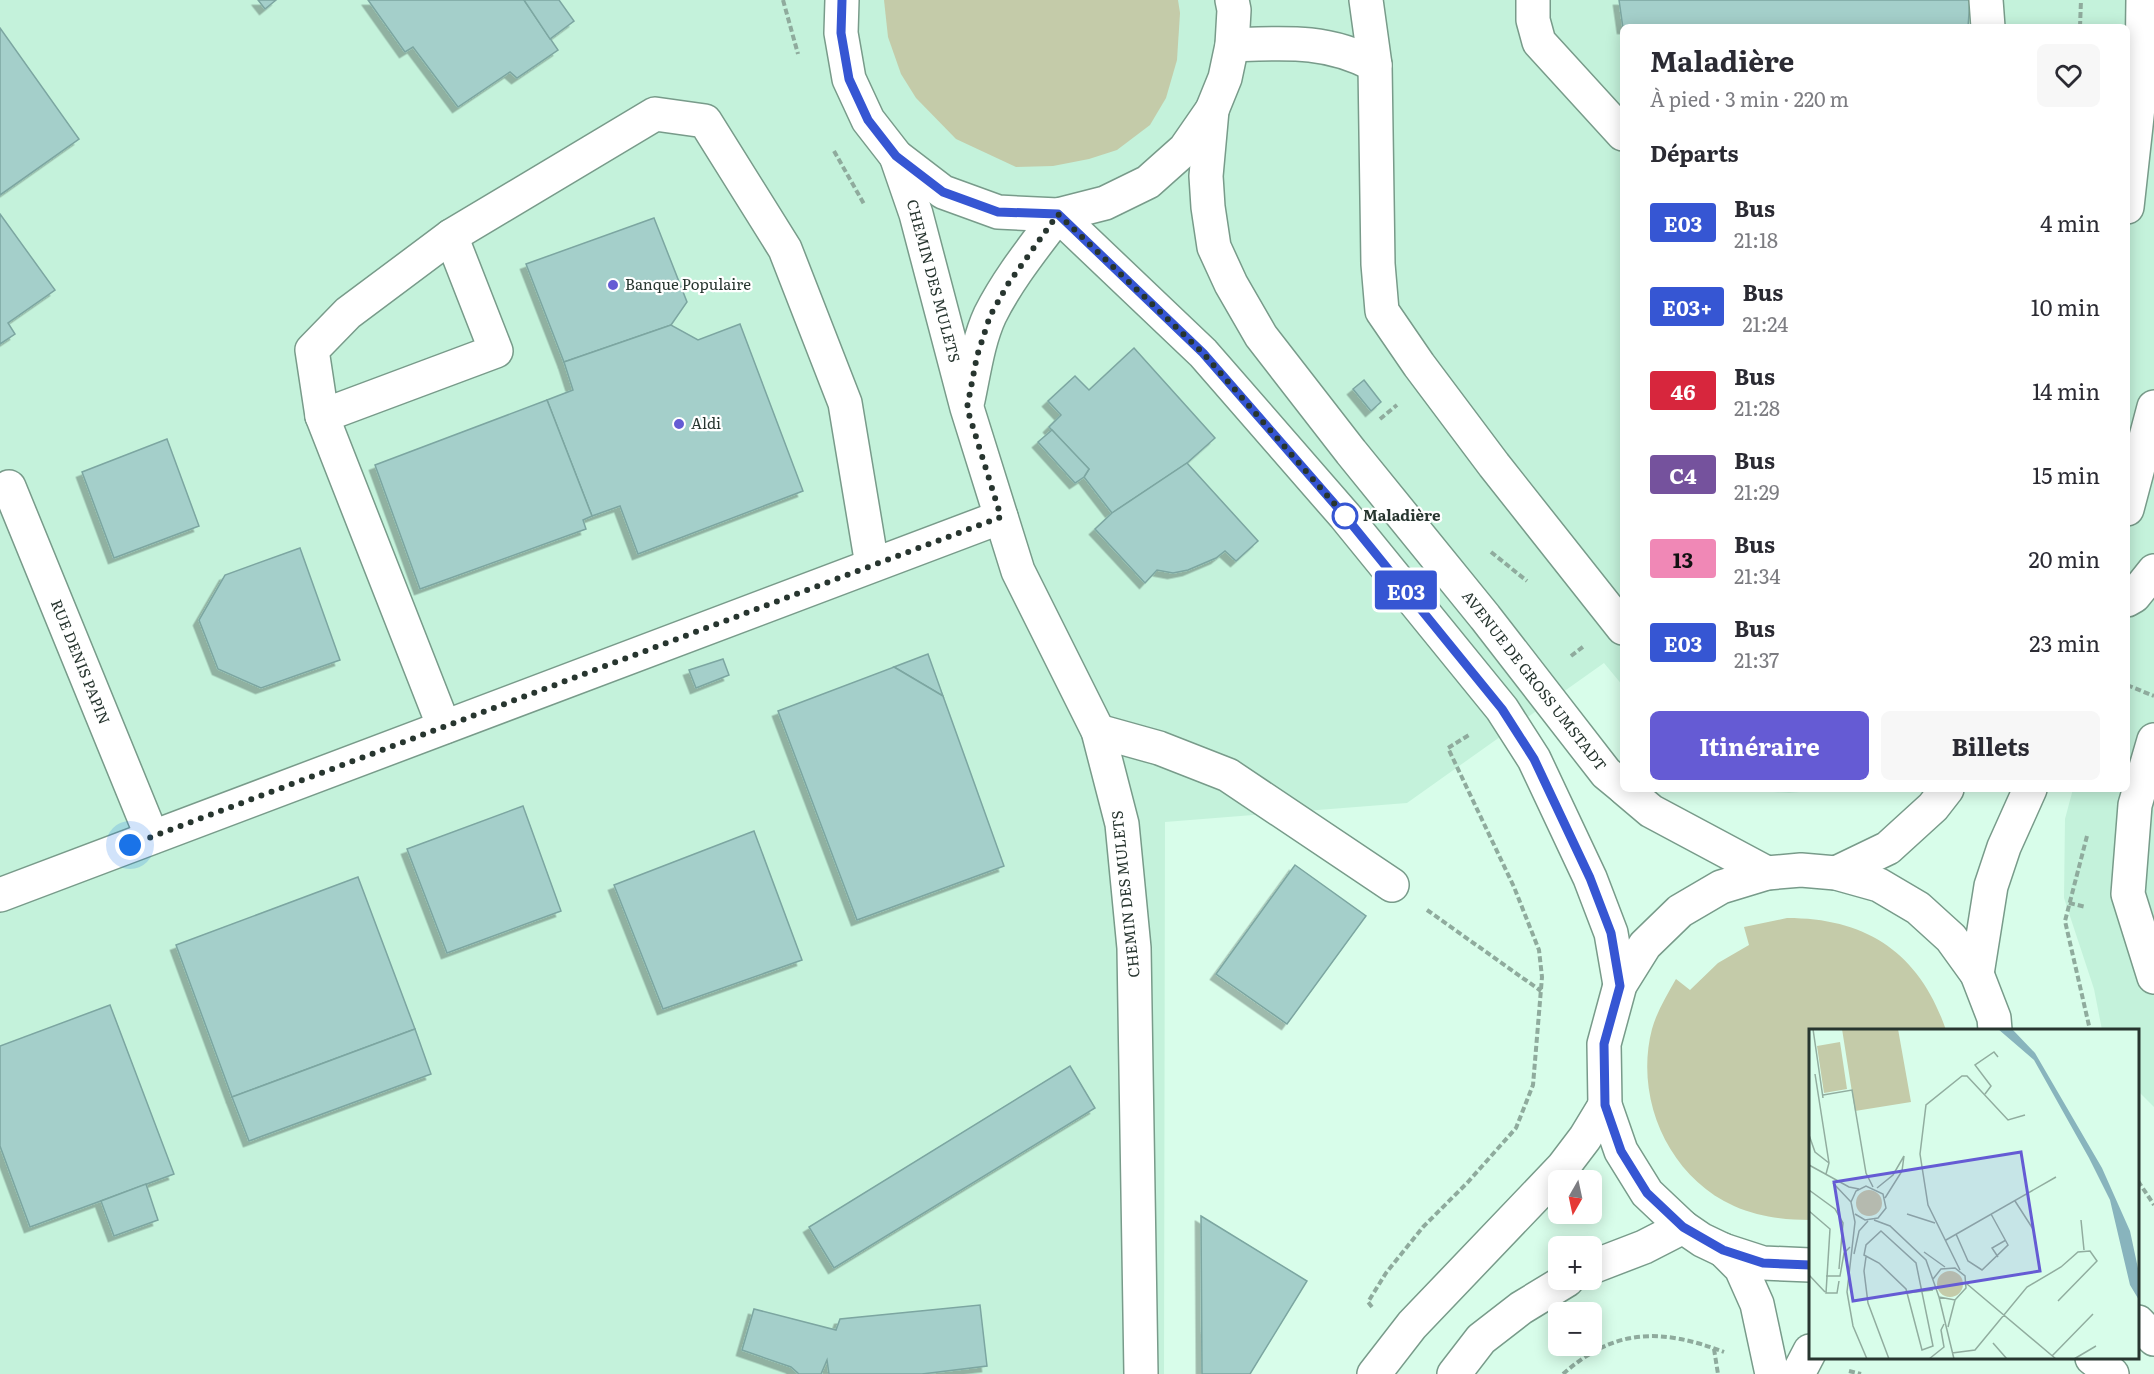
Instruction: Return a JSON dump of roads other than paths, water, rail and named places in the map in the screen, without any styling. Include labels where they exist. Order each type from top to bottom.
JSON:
[{"type":"main road","points":[[842,0],[841,33],[849,79],[868,120],[896,156],[943,192],[998,212],[1058,214],[1105,203],[1148,182],[1185,149],[1212,110],[1225,78],[1232,45],[1234,10],[1232,0]]},
{"type":"main road","points":[[1366,0],[1375,65],[1378,264],[1382,311],[1429,379],[1494,465],[1620,624]]},
{"type":"main road","points":[[1533,0],[1533,20],[1539,42],[1620,131]]},
{"type":"main road","points":[[1986,0],[1988,24]]},
{"type":"main road","points":[[2130,180],[2142,71],[2143,0]]},
{"type":"main road","points":[[1232,45],[1298,44],[1333,47],[1357,55],[1375,65]]},
{"type":"main road","name":"AVENUE DE GROSS UMSTADT","points":[[1212,110],[1206,176],[1214,247],[1231,284],[1261,336],[1350,452],[1485,617],[1606,773],[1620,785]]},
{"type":"main road","points":[[444,727],[322,416],[312,350],[348,313],[451,236],[655,114],[705,121],[784,249],[845,403],[872,565]]},
{"type":"main road","name":"CHEMIN DES MULETS","points":[[896,156],[916,214],[967,408],[1018,571],[1098,730],[1122,824],[1134,948],[1141,1374]]},
{"type":"main road","points":[[1058,214],[1203,353],[1345,516],[1502,709],[1534,759],[1590,878],[1611,933],[1620,986]]},
{"type":"main road","name":"CHEMIN DES MULETS","points":[[967,408],[977,356],[990,316],[1008,284],[1058,214]]},
{"type":"main road","points":[[322,416],[496,351],[451,236]]},
{"type":"main road","points":[[2130,498],[2154,407]]},
{"type":"main road","name":"RUE DENIS PAPIN","points":[[9,487],[152,837]]},
{"type":"main road","points":[[0,895],[1001,517]]},
{"type":"main road","points":[[2130,598],[2154,571]]},
{"type":"main road","points":[[1098,730],[1159,748],[1228,775],[1392,885]]},
{"type":"main road","points":[[2154,740],[2135,804],[2128,894],[2154,977]]},
{"type":"main road","name":"AVENUE DE GROSS UMSTADT","points":[[1629,792],[1651,811],[1767,873]]},
{"type":"main road","points":[[1836,873],[1888,848],[1933,807],[1945,792]]},
{"type":"main road","points":[[1977,974],[1991,886],[2004,847],[2029,792]]},
{"type":"main road","points":[[1809,1265],[1763,1263],[1723,1250],[1683,1227],[1647,1193],[1621,1151],[1605,1105],[1604,1044],[1620,986],[1645,945],[1680,911],[1721,887],[1767,873],[1802,870],[1836,873],[1879,885],[1918,908],[1951,938],[1977,974],[1994,1018],[1995,1029]]},
{"type":"main road","points":[[1374,1374],[1412,1325],[1563,1167],[1585,1138],[1605,1105]]},
{"type":"main road","points":[[1602,1263],[1683,1227]]},
{"type":"main road","points":[[1723,1250],[1741,1268],[1757,1304],[1772,1374]]},
{"type":"main road","points":[[1454,1374],[1481,1339],[1521,1308],[1551,1290]]},
{"type":"main road","points":[[2139,1323],[2154,1339]]},
{"type":"main road","points":[[1797,1374],[1809,1354]]},
{"type":"main road","points":[[2093,1359],[2112,1374]]},
{"type":"place","name":"Banque Populaire","points":[[613,285]]},
{"type":"place","name":"Aldi","points":[[679,424]]},
{"type":"place","name":"Maladière","points":[[1345,516]]}]
